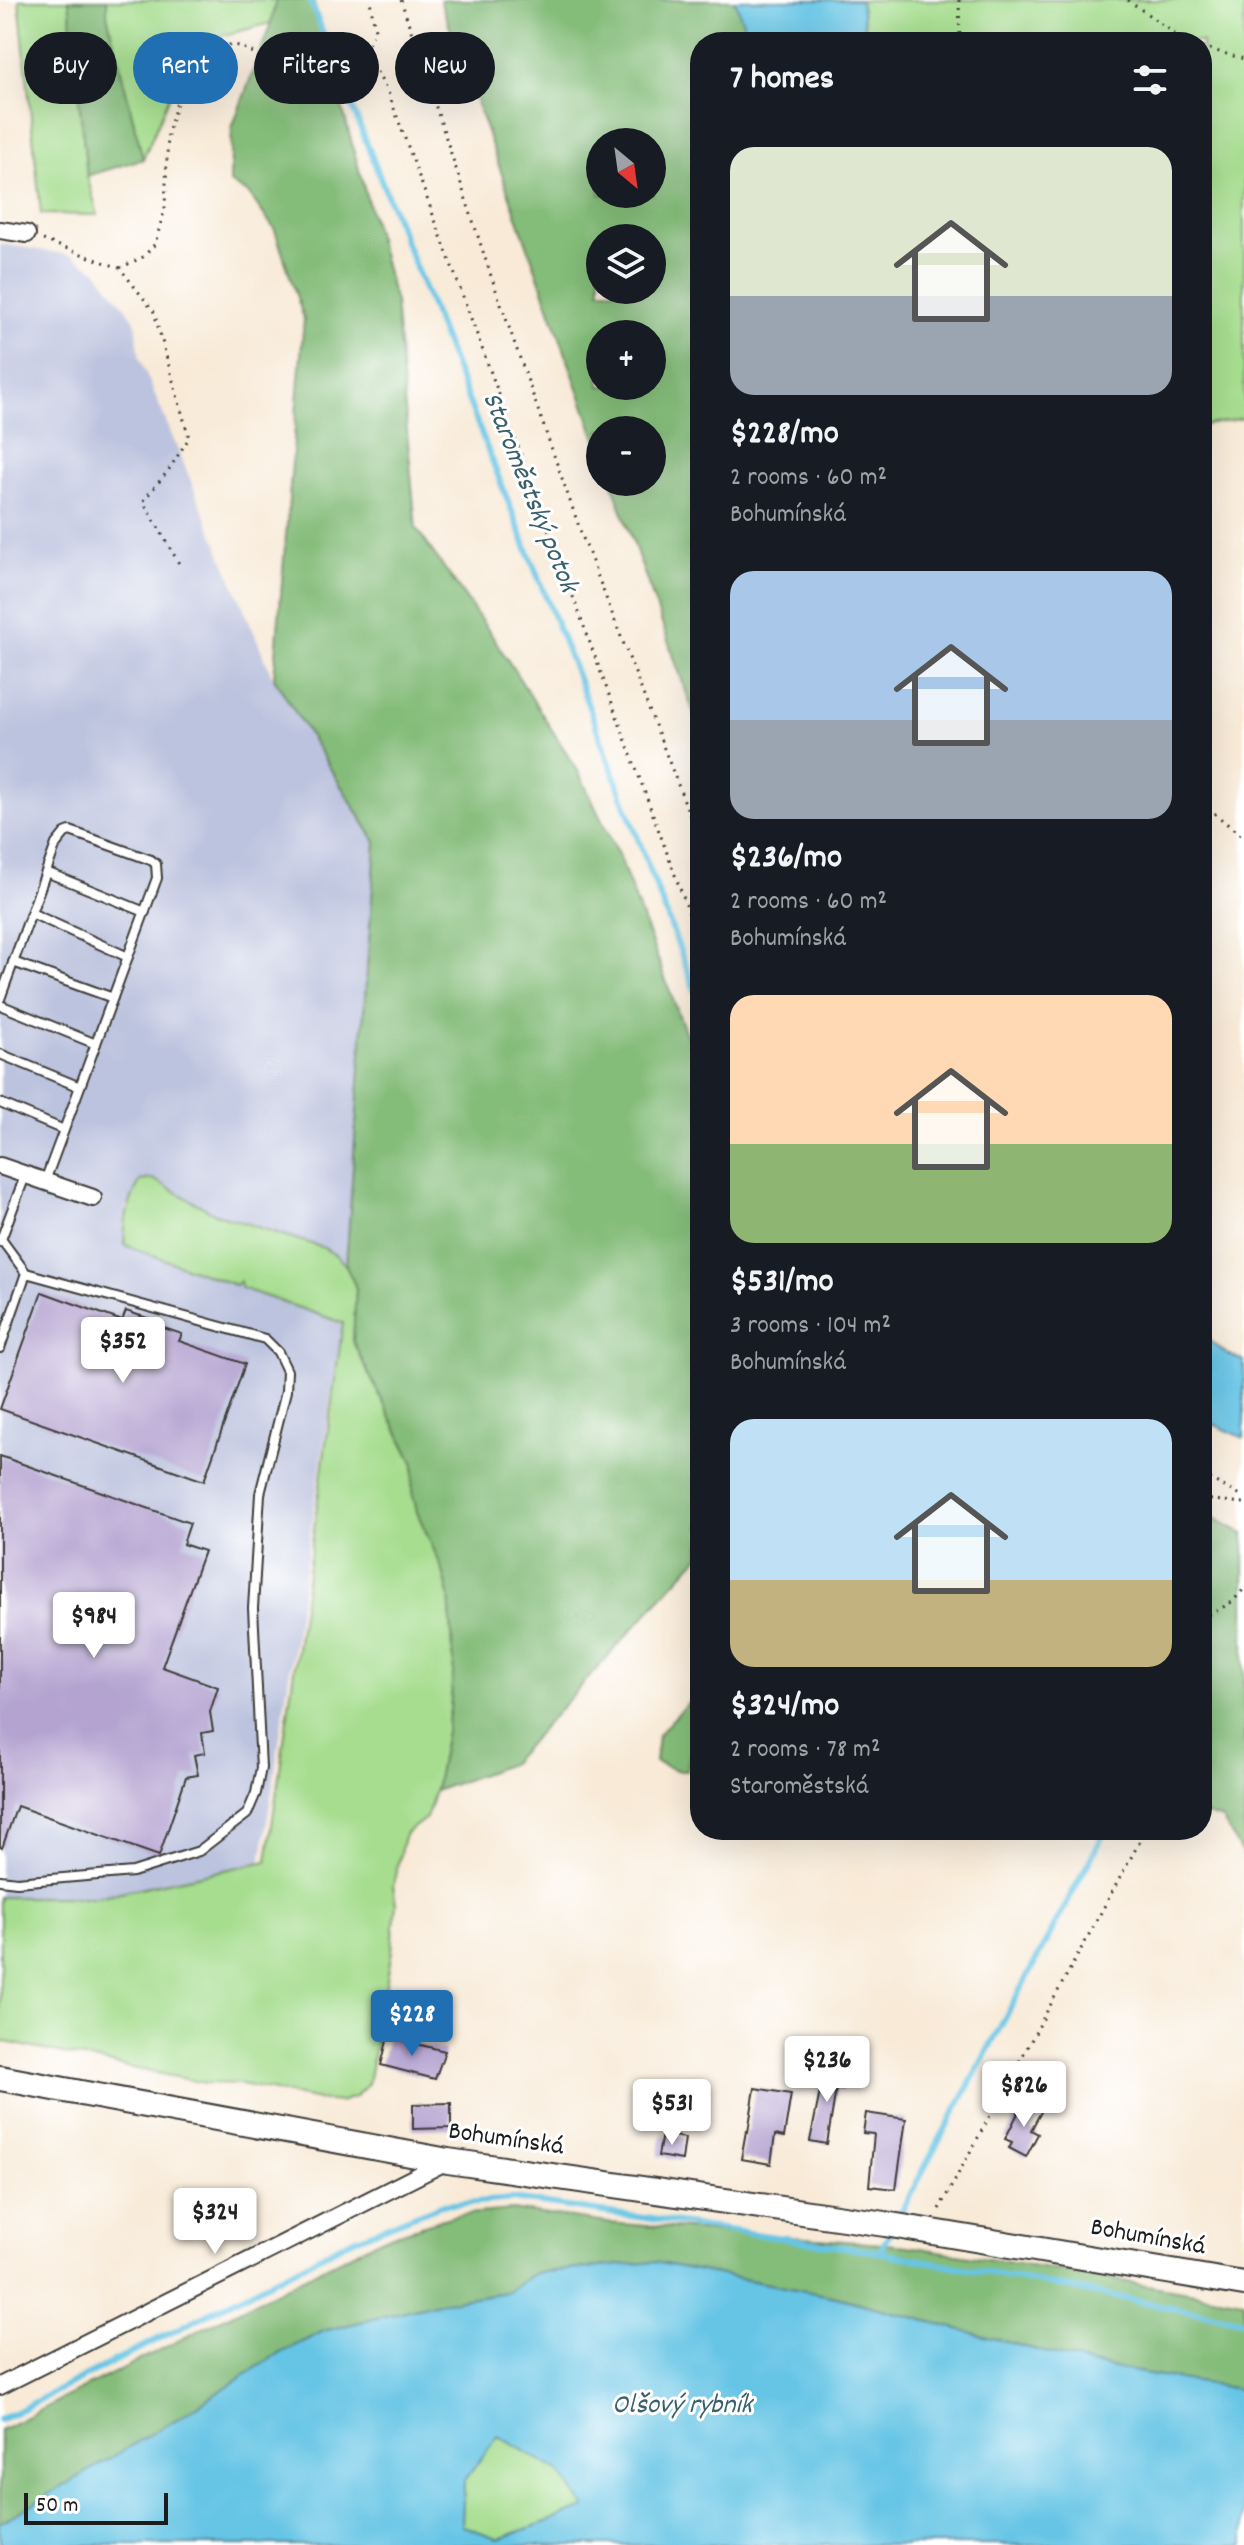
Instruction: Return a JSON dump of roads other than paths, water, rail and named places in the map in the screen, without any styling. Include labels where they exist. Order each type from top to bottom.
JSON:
[{"type":"main road","name":"Bohumínská","points":[[0,2078],[448,2161],[885,2224],[1244,2284]]},
{"type":"street","points":[[0,230],[27,234]]},
{"type":"street","points":[[0,1166],[93,1198]]},
{"type":"street","points":[[0,2386],[448,2161]]},
{"type":"lane","points":[[45,1182],[145,912],[157,878],[156,864],[151,860],[70,831],[59,839],[0,1002],[96,1044]]},
{"type":"lane","points":[[46,872],[145,912]]},
{"type":"lane","points":[[31,913],[128,957]]},
{"type":"lane","points":[[13,962],[113,998]]},
{"type":"lane","points":[[0,1054],[80,1087]]},
{"type":"lane","points":[[0,1103],[64,1130]]},
{"type":"lane","points":[[0,1880],[17,1882],[133,1872],[199,1851],[247,1814],[256,1793],[261,1768],[253,1608],[260,1494],[286,1391],[287,1371],[278,1352],[265,1339],[26,1273],[1,1241],[25,1176]]},
{"type":"lane","points":[[0,1348],[26,1273]]},
{"type":"water","points":[[735,0],[860,0],[865,32],[746,32]]},
{"type":"water","points":[[1212,1343],[1227,1354],[1244,1361],[1244,1438],[1212,1424]]},
{"type":"water","name":"Olšový rybník","points":[[654,2262],[836,2297],[1090,2364],[1244,2390],[1244,2545],[0,2545],[0,2523],[180,2417],[276,2355],[324,2331],[442,2302],[506,2292],[535,2273]],"holes":[[[498,2436],[559,2471],[585,2508],[499,2539],[462,2525],[464,2481]]]},
{"type":"waterway","name":"Staroměstský potok","points":[[310,0],[576,673],[690,977]]},
{"type":"waterway","points":[[896,2221],[1101,1840]]},
{"type":"waterway","points":[[0,2420],[352,2240],[441,2205],[513,2199],[879,2252],[1244,2321]]},
{"type":"waterway","points":[[879,2252],[891,2231]]}]
